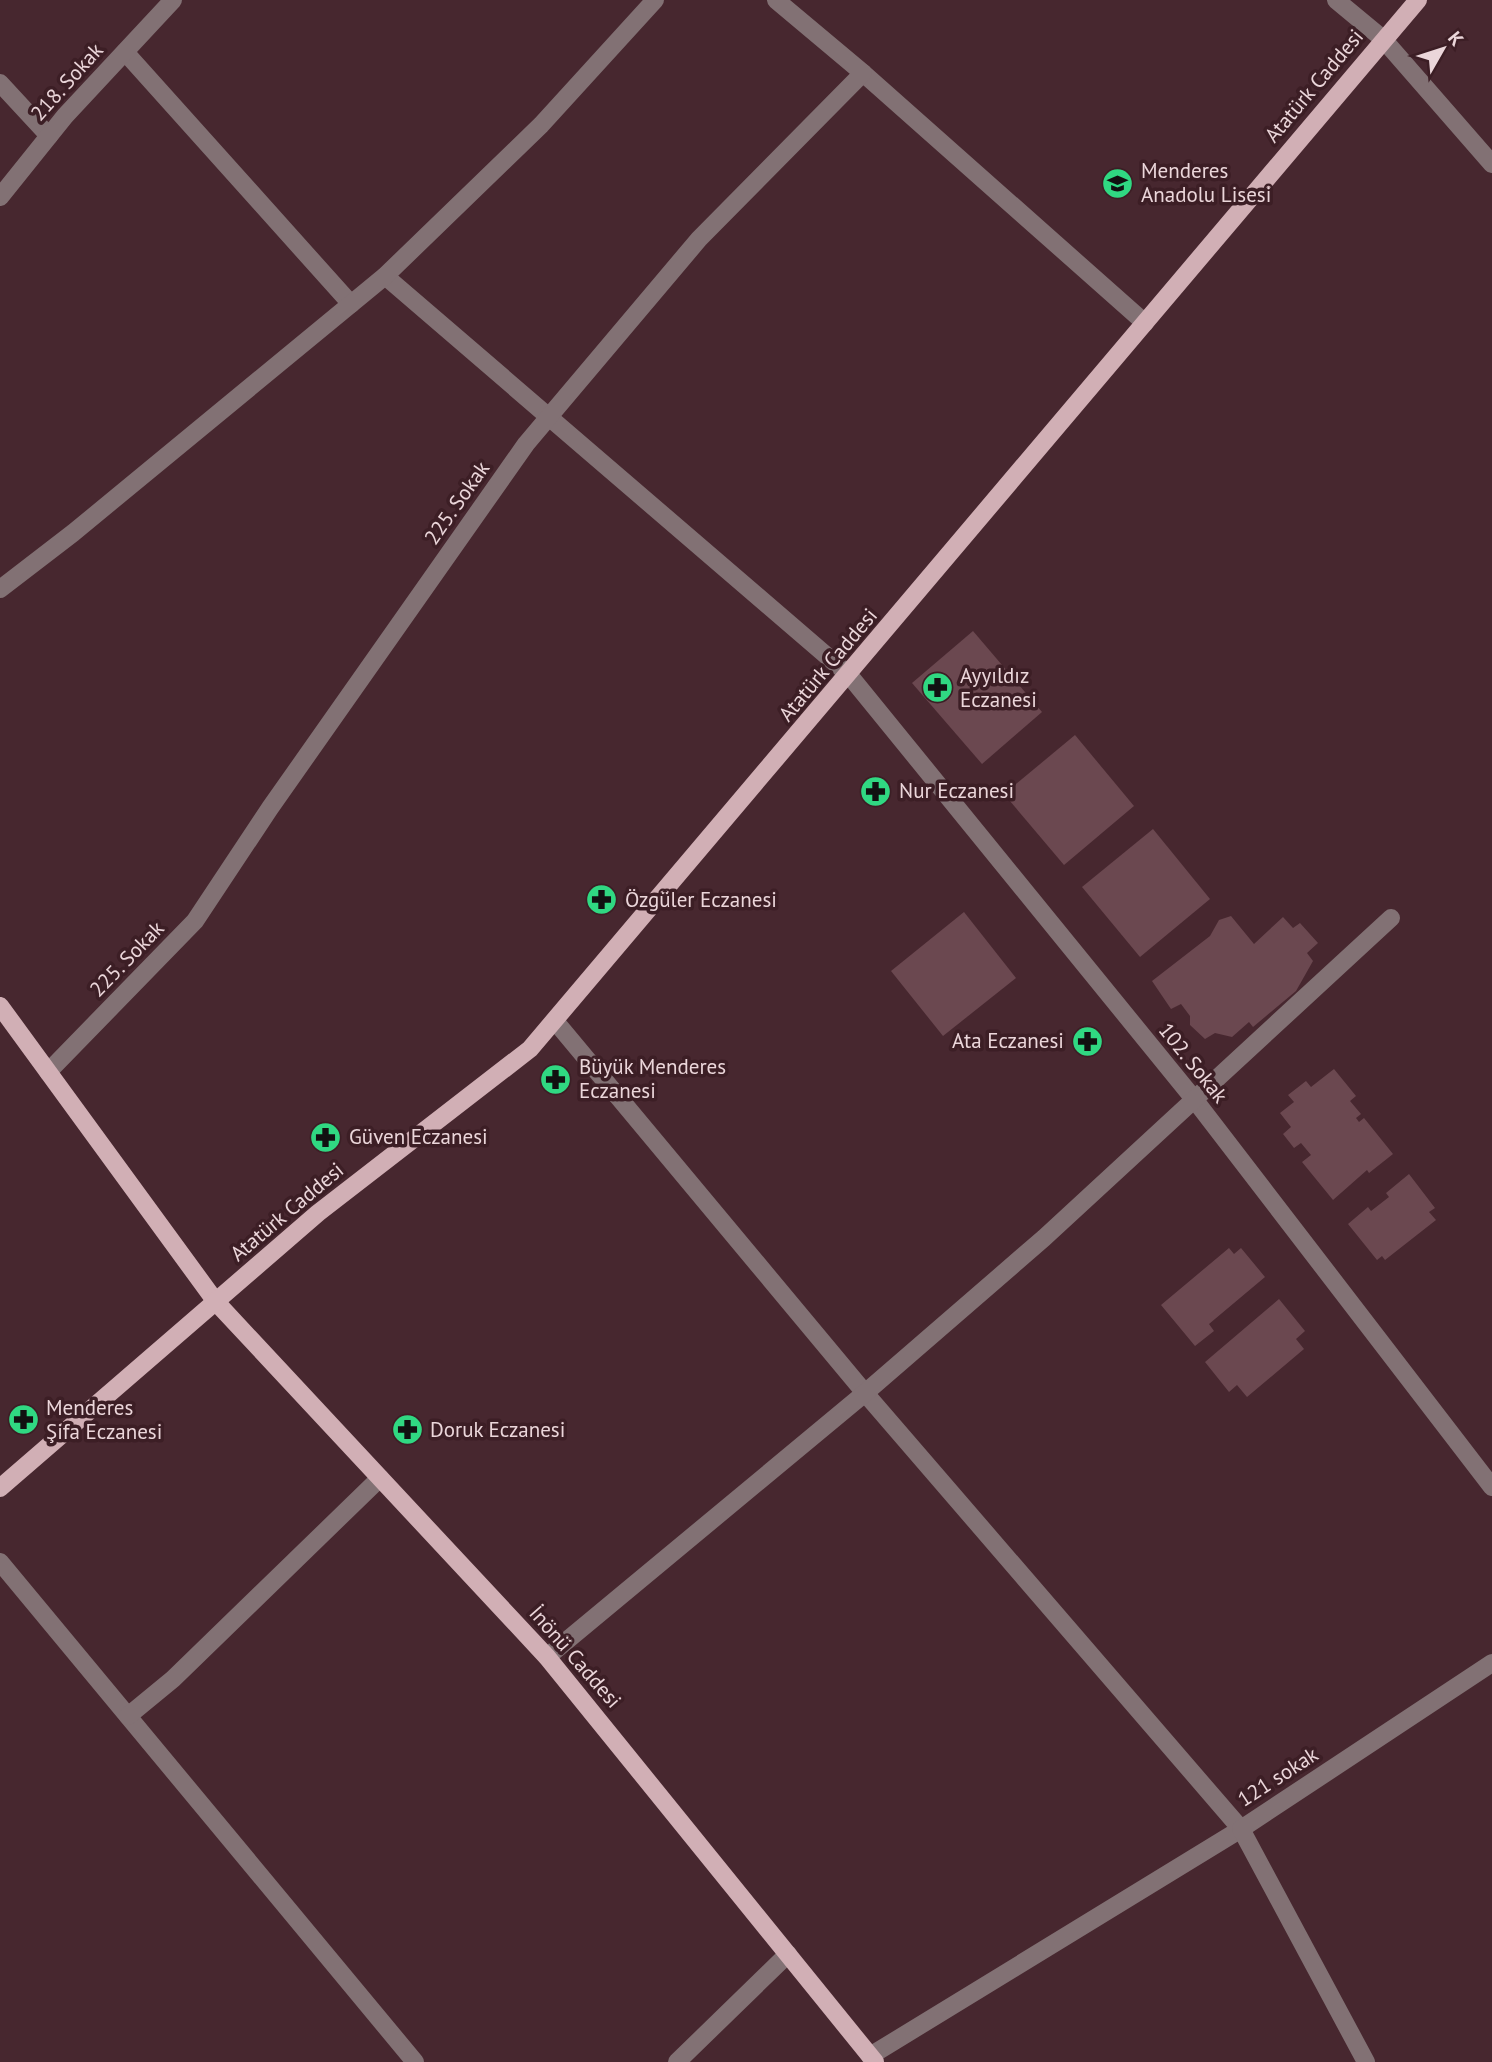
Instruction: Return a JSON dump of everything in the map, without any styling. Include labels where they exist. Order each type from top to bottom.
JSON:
[{"type":"main road","name":"Atatürk Caddesi","points":[[0,1488],[318,1213],[530,1049],[1418,0]]},
{"type":"main road","name":"İnönü Caddesi","points":[[0,1006],[216,1302],[547,1657],[873,2059]]},
{"type":"street","name":"218. Sokak","points":[[0,197],[49,136],[173,0]]},
{"type":"street","points":[[0,589],[84,525],[385,276],[541,125],[655,0]]},
{"type":"street","points":[[776,0],[863,73],[1145,323]]},
{"type":"street","points":[[1336,0],[1383,39],[1492,163]]},
{"type":"street","points":[[125,52],[351,304]]},
{"type":"street","name":"225. Sokak","points":[[48,1072],[195,921],[270,808],[526,444],[699,239],[863,73]]},
{"type":"street","points":[[0,83],[49,136]]},
{"type":"street","name":"102. Sokak","points":[[385,276],[849,675],[1194,1099],[1492,1487]]},
{"type":"street","points":[[547,1657],[865,1393],[1044,1238],[1391,918]]},
{"type":"street","points":[[555,1021],[865,1393],[1241,1829],[873,2059]]},
{"type":"street","points":[[128,1716],[173,1679],[380,1478]]},
{"type":"street","points":[[0,1562],[415,2062]]},
{"type":"street","name":"121 sokak","points":[[1366,2062],[1241,1829],[1492,1663]]},
{"type":"street","points":[[677,2062],[788,1954]]},
{"type":"building","points":[[973,631],[1042,712],[982,764],[912,683]]},
{"type":"building","points":[[1075,735],[1134,806],[1064,865],[1004,794]]},
{"type":"building","points":[[1153,829],[1210,899],[1140,957],[1082,887]]},
{"type":"building","points":[[964,912],[1016,978],[943,1036],[891,971]]},
{"type":"building","points":[[1231,916],[1254,944],[1283,917],[1293,928],[1300,923],[1318,943],[1307,953],[1313,961],[1296,991],[1253,1027],[1249,1022],[1232,1037],[1215,1033],[1205,1039],[1190,1025],[1190,1016],[1181,1004],[1171,1009],[1152,981],[1210,936],[1219,920]]},
{"type":"building","points":[[1334,1069],[1356,1096],[1350,1101],[1361,1114],[1356,1118],[1359,1122],[1364,1118],[1393,1154],[1369,1173],[1367,1170],[1333,1200],[1302,1162],[1311,1155],[1301,1143],[1294,1148],[1283,1134],[1291,1127],[1280,1113],[1294,1102],[1288,1095],[1306,1081],[1311,1087]]},
{"type":"building","points":[[1409,1174],[1435,1208],[1429,1212],[1436,1220],[1385,1260],[1382,1256],[1377,1260],[1348,1224],[1368,1207],[1371,1211],[1389,1197],[1386,1193]]},
{"type":"building","points":[[1229,1248],[1234,1254],[1241,1248],[1265,1277],[1209,1324],[1214,1331],[1195,1346],[1161,1305]]},
{"type":"building","points":[[1279,1299],[1305,1331],[1296,1339],[1304,1349],[1247,1397],[1237,1385],[1229,1392],[1205,1362]]},
{"type":"place","name":"Menderes Anadolu Lisesi","points":[[1118,183]]},
{"type":"place","name":"Ayyıldız Eczanesi","points":[[937,688]]},
{"type":"place","name":"Nur Eczanesi","points":[[876,791]]},
{"type":"place","name":"Özgüler Eczanesi","points":[[602,900]]},
{"type":"place","name":"Ata Eczanesi","points":[[1087,1041]]},
{"type":"place","name":"Büyük Menderes Eczanesi","points":[[556,1079]]},
{"type":"place","name":"Güven Eczanesi","points":[[326,1137]]},
{"type":"place","name":"Menderes Şifa Eczanesi","points":[[23,1420]]},
{"type":"place","name":"Doruk Eczanesi","points":[[407,1430]]}]
